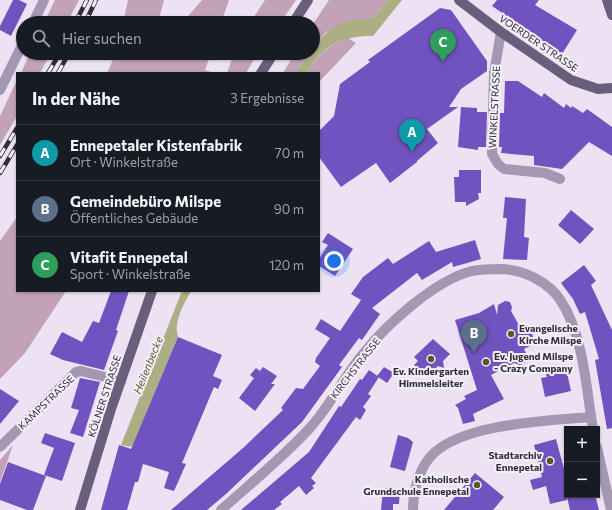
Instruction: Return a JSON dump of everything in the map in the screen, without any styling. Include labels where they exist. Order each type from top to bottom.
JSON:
[{"type":"main road","points":[[298,16],[308,0]]},
{"type":"main road","name":"VOERDER STRASSE","points":[[459,0],[501,32],[571,80],[598,89],[612,88]]},
{"type":"main road","points":[[607,0],[612,15]]},
{"type":"main road","points":[[262,72],[269,60]]},
{"type":"main road","name":"KÖLNER STRASSE","points":[[80,510],[121,381],[152,292]]},
{"type":"street","points":[[36,16],[44,0]]},
{"type":"street","name":"WINKELSTRASSE","points":[[501,32],[494,73],[492,154],[498,164],[504,169],[545,173],[560,178]]},
{"type":"street","points":[[0,90],[16,57]]},
{"type":"street","name":"KIRCHSTRASSE","points":[[221,510],[309,429],[363,354],[396,319],[413,305],[450,280],[471,272],[487,269],[513,269],[530,276],[547,287],[560,300],[568,315],[579,348],[593,426]]},
{"type":"street","name":"KAMPSTRASSE","points":[[0,447],[76,372],[81,371],[121,381]]},
{"type":"street","points":[[413,510],[417,484],[423,466],[434,452],[449,442],[466,435],[514,425],[591,418]]},
{"type":"street","points":[[600,460],[611,510]]},
{"type":"shaded area","points":[[55,0],[79,0],[71,16],[47,16]]},
{"type":"shaded area","points":[[128,0],[164,0],[160,16],[125,16]]},
{"type":"shaded area","points":[[202,0],[229,0],[223,16],[188,16]]},
{"type":"shaded area","points":[[265,0],[296,0],[285,16],[255,16]]},
{"type":"shaded area","points":[[329,0],[388,0],[375,17],[352,21],[326,32],[320,39],[320,16],[318,16]]},
{"type":"shaded area","points":[[388,0],[402,0],[373,36],[361,36],[342,41],[326,49],[320,55],[320,40],[332,29],[345,22],[375,17]]},
{"type":"shaded area","points":[[348,38],[356,43],[320,81],[320,72],[306,72],[315,60],[320,60],[320,56],[324,52]]},
{"type":"shaded area","points":[[27,60],[47,60],[41,72],[21,72]]},
{"type":"shaded area","points":[[113,60],[209,60],[205,70],[211,72],[107,72]]},
{"type":"shaded area","points":[[232,60],[254,60],[247,72],[227,72]]},
{"type":"shaded area","points":[[291,60],[304,60],[296,72],[284,72]]},
{"type":"shaded area","points":[[304,60],[316,60],[306,72],[296,72]]},
{"type":"shaded area","points":[[16,82],[16,118],[0,145],[0,116]]},
{"type":"shaded area","points":[[16,218],[16,292],[65,292],[25,353],[0,379],[0,241]]},
{"type":"shaded area","points":[[182,292],[190,292],[182,307],[178,319],[178,337],[133,445],[130,447],[121,445]]},
{"type":"shaded area","points":[[13,445],[0,482],[0,460]]},
{"type":"building","points":[[13,0],[19,0],[27,4],[21,16],[16,16],[16,26],[11,36],[0,30],[0,26]]},
{"type":"building","points":[[497,0],[539,0],[535,5],[577,30],[562,54],[492,6]]},
{"type":"building","points":[[440,8],[451,10],[487,61],[487,71],[461,89],[449,107],[458,107],[427,129],[438,143],[417,162],[390,183],[376,163],[341,187],[320,158],[320,130],[334,116],[340,84],[370,62],[368,60]]},
{"type":"building","points":[[505,81],[518,81],[542,97],[544,93],[564,108],[566,104],[583,113],[587,109],[612,127],[612,156],[589,142],[562,169],[534,165],[534,156],[501,153],[502,147],[499,147],[500,113],[504,113]]},
{"type":"building","points":[[461,107],[477,108],[477,112],[487,112],[486,147],[478,147],[478,150],[458,147]]},
{"type":"building","points":[[459,170],[481,170],[481,193],[478,193],[479,199],[466,206],[466,202],[455,202],[454,177],[459,177]]},
{"type":"building","points":[[505,197],[526,199],[524,237],[529,238],[527,260],[503,259],[507,218],[503,218]]},
{"type":"building","points":[[571,210],[594,229],[580,244],[558,225]]},
{"type":"building","points":[[328,233],[353,249],[335,276],[320,267],[320,257],[328,245],[322,242]]},
{"type":"building","points":[[475,240],[481,259],[453,267],[452,262],[422,280],[417,273],[372,308],[380,314],[362,340],[359,338],[339,365],[342,367],[302,422],[226,494],[207,510],[171,510],[243,448],[283,410],[281,408],[296,388],[303,389],[320,366],[315,362],[316,358],[330,338],[315,329],[321,319],[340,331],[361,300],[351,294],[363,277],[388,258],[393,264],[429,241],[436,252]]},
{"type":"building","points":[[584,265],[596,281],[591,285],[612,330],[612,428],[607,429],[595,360],[599,359],[585,312],[580,314],[573,299],[561,283]]},
{"type":"building","points":[[111,292],[129,292],[116,330],[118,331],[104,370],[63,360],[50,354],[62,332],[82,342],[93,321],[99,323]]},
{"type":"building","points":[[505,301],[510,302],[512,307],[511,311],[520,327],[530,331],[533,336],[530,346],[524,349],[527,355],[526,362],[520,365],[514,363],[491,375],[504,399],[473,414],[475,421],[463,424],[458,408],[455,405],[466,399],[464,396],[477,390],[455,320],[479,313],[494,304],[497,315],[498,305]]},
{"type":"building","points":[[178,337],[222,355],[213,376],[222,380],[218,389],[214,387],[182,463],[186,464],[174,491],[164,488],[169,472],[143,464],[138,482],[135,482],[127,510],[101,510],[119,445],[131,449]]},
{"type":"building","name":"Ev. Kindergarten Himmelsleiter","points":[[433,339],[450,354],[443,361],[444,368],[438,366],[432,372],[429,371],[424,375],[414,365],[418,361],[414,357]]},
{"type":"building","points":[[263,367],[277,376],[271,384],[275,384],[255,411],[239,398],[254,378],[250,375],[256,368],[260,371]]},
{"type":"building","points":[[384,367],[394,373],[387,383],[377,376]]},
{"type":"building","points":[[566,368],[571,391],[545,397],[541,378],[547,377],[545,372]]},
{"type":"building","points":[[369,370],[379,377],[368,394],[371,396],[363,407],[366,410],[360,420],[356,417],[311,478],[316,483],[312,486],[314,488],[306,495],[299,486],[280,502],[282,504],[274,510],[241,510],[309,452],[339,406],[341,407],[360,379],[362,380]]},
{"type":"building","points":[[80,378],[100,382],[83,437],[70,433],[79,410],[71,408]]},
{"type":"building","points":[[0,389],[19,401],[0,424]]},
{"type":"building","points":[[45,433],[75,443],[62,481],[44,475],[54,448],[41,443]]},
{"type":"building","points":[[398,435],[408,438],[413,442],[405,471],[390,467]]},
{"type":"building","name":"Stadtarchiv Ennepetal","points":[[556,439],[564,469],[564,498],[567,498],[567,500],[550,504],[546,486],[533,490],[530,480],[542,477],[534,445]]},
{"type":"building","points":[[8,462],[46,476],[33,510],[27,510],[0,500],[0,484]]},
{"type":"building","name":"Katholische Grundschule Ennepetal","points":[[475,473],[504,497],[493,510],[444,510]]},
{"type":"building","points":[[383,488],[400,489],[399,504],[393,504],[393,510],[381,510]]},
{"type":"building","name":"Stadtarchiv Ennepetal","points":[[567,498],[596,498],[599,510],[570,510]]},
{"type":"railway","points":[[79,16],[87,0]]},
{"type":"railway","points":[[88,16],[96,0]]},
{"type":"railway","points":[[49,72],[56,60]]},
{"type":"railway","points":[[59,72],[65,60]]},
{"type":"railway","points":[[0,156],[16,130]]},
{"type":"railway","points":[[0,173],[16,147]]},
{"type":"place","name":"Vitafit Ennepetal","points":[[443,62]]},
{"type":"place","name":"Ennepetaler Kistenfabrik","points":[[412,152]]},
{"type":"place","name":"Evangelische Kirche Milspe","points":[[511,334]]},
{"type":"place","name":"Gemeindebüro Milspe","points":[[474,353]]},
{"type":"place","name":"Ev. Kindergarten Himmelsleiter","points":[[431,359]]},
{"type":"place","name":"Ev. Jugend Milspe - Crazy Company","points":[[486,362]]},
{"type":"place","name":"Stadtarchiv Ennepetal","points":[[550,461]]},
{"type":"place","name":"Katholische Grundschule Ennepetal","points":[[477,485]]},
{"type":"water label","name":"Heilenbecke","points":[[148,365]]}]
